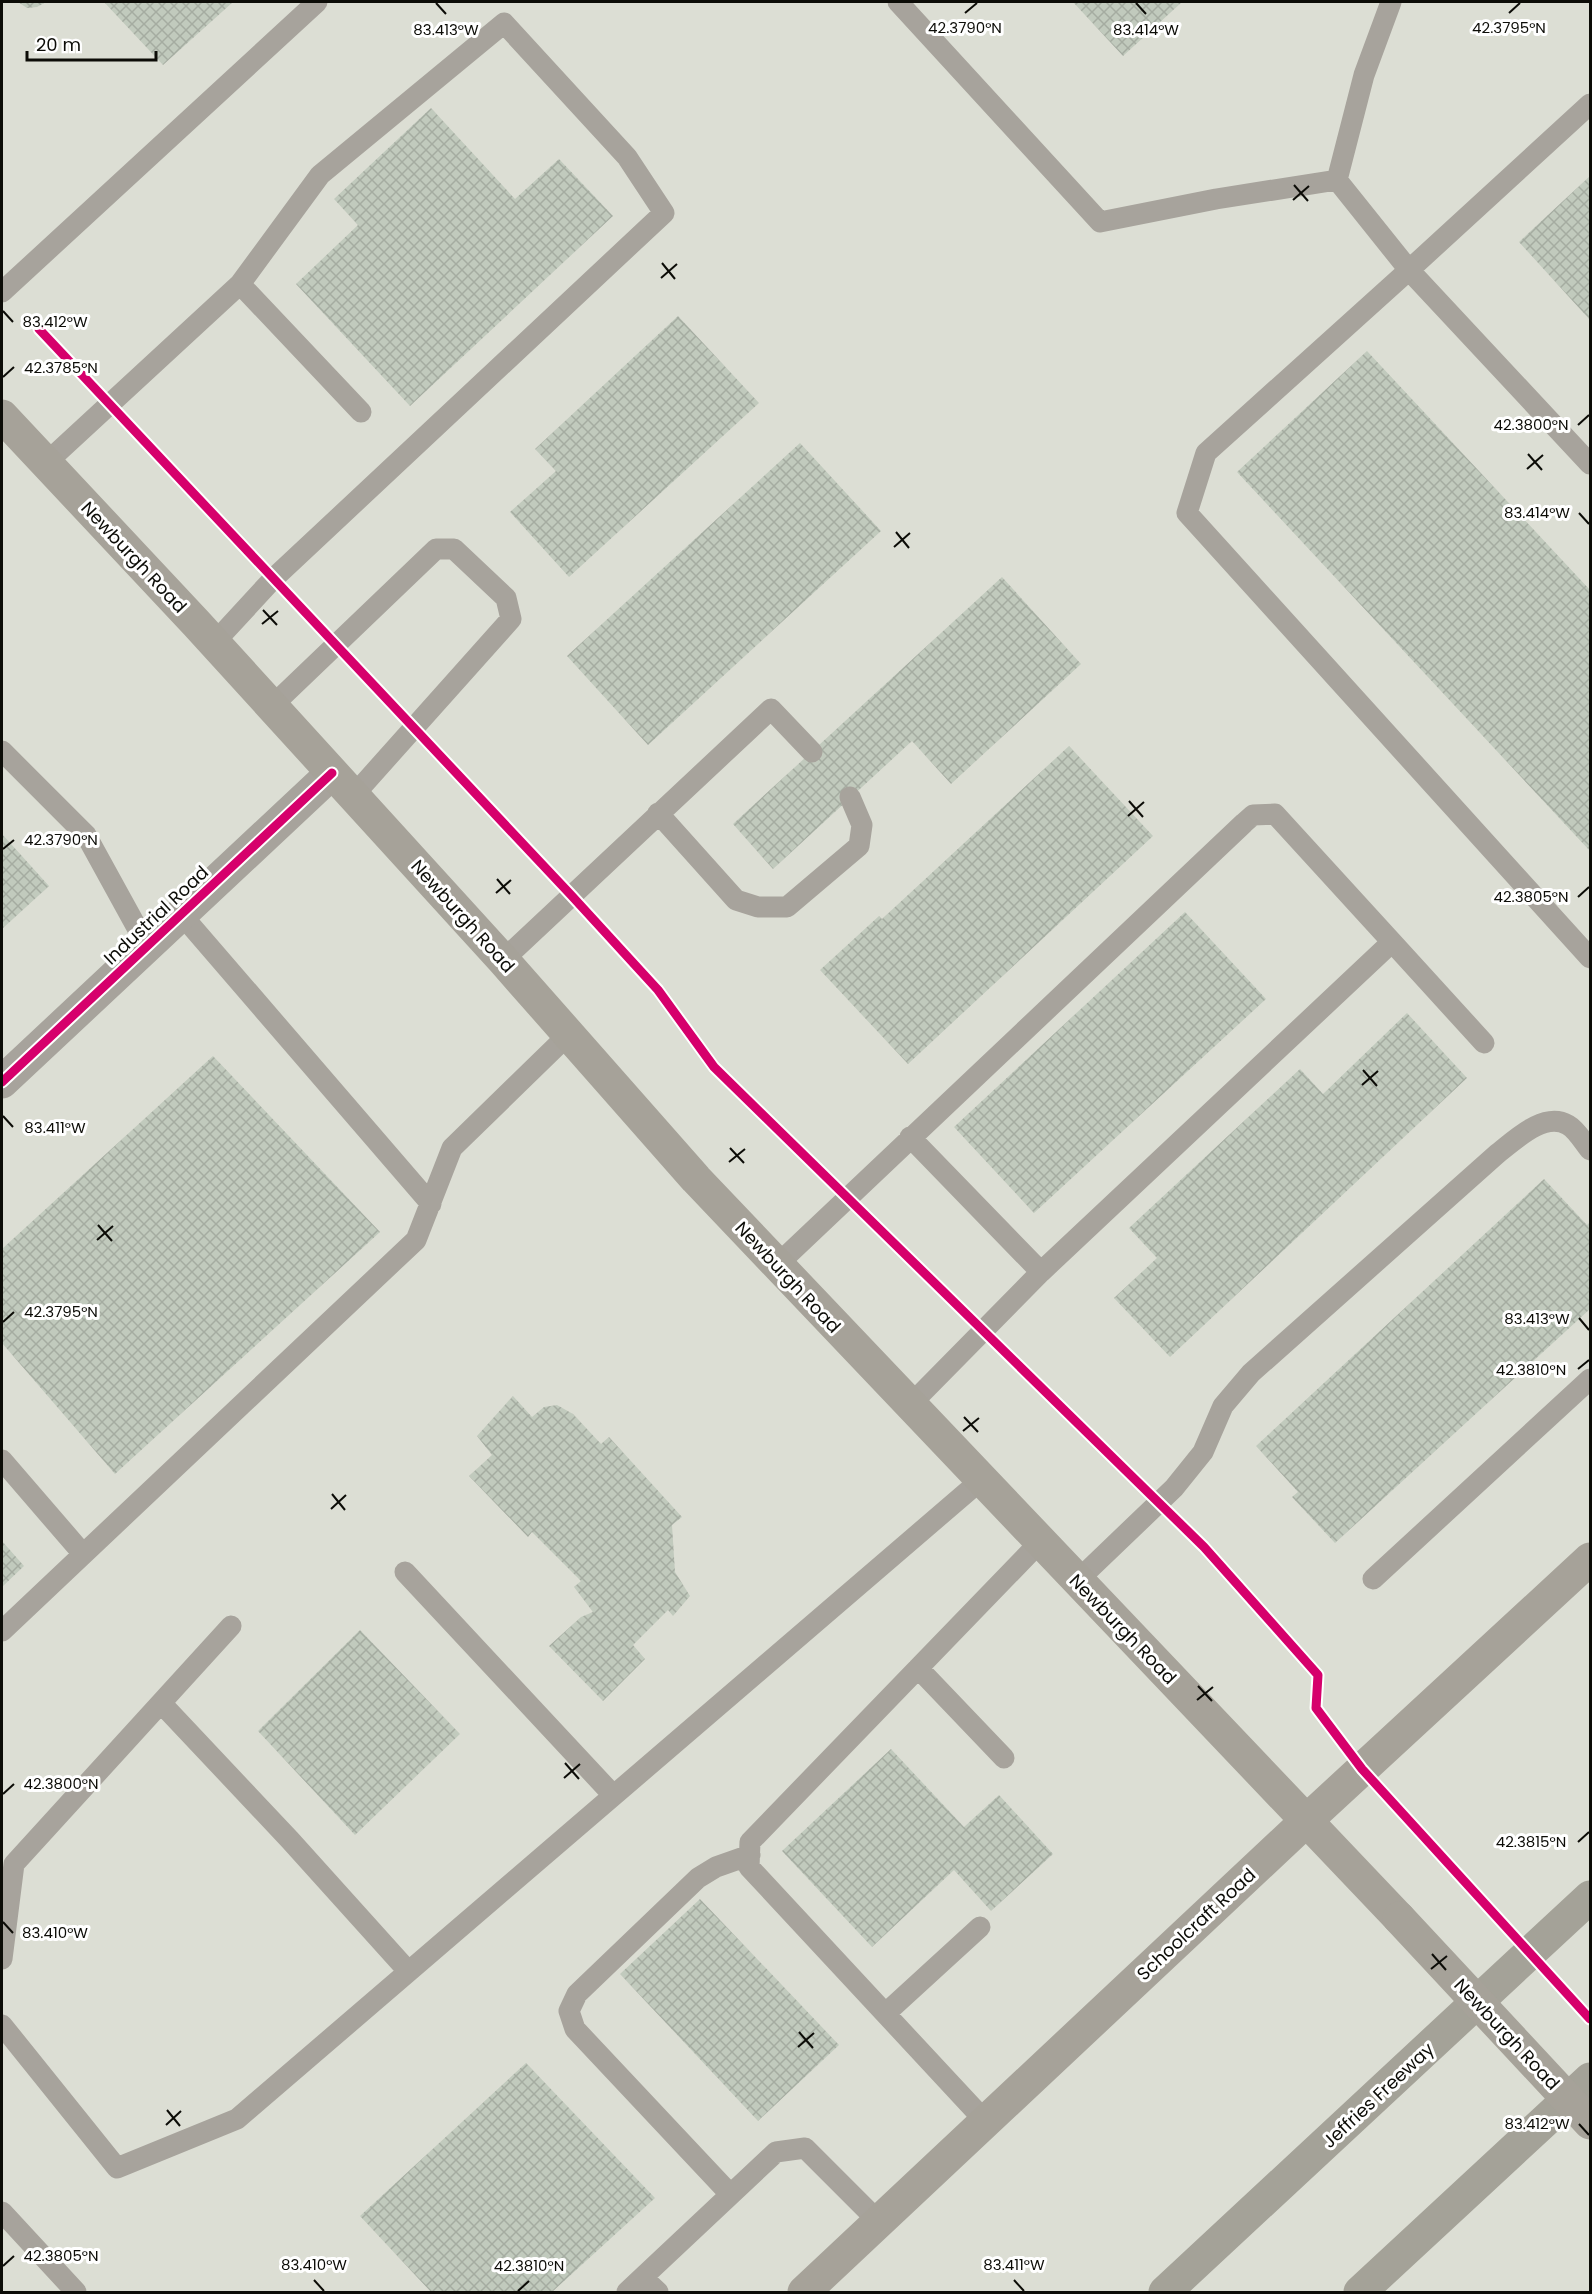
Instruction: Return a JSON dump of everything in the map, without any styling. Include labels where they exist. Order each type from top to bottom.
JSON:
[{"type":"highway","name":"Jeffries Freeway","points":[[1165,2292],[1590,1897]]},
{"type":"highway","points":[[1360,2292],[1590,2079]]},
{"type":"main road","name":"Newburgh Road","points":[[2,416],[343,784],[503,960],[696,1179],[1399,1918],[1590,2123]]},
{"type":"main road","name":"Schoolcraft Road","points":[[804,2292],[1306,1821],[1590,1559]]},
{"type":"street","name":"Industrial Road","points":[[2,1082],[181,914],[343,784]]},
{"type":"lane","points":[[2,292],[317,2]]},
{"type":"lane","points":[[898,2],[1100,222],[1216,199],[1337,180]]},
{"type":"lane","points":[[1337,180],[1364,75],[1391,2]]},
{"type":"lane","points":[[46,463],[240,284],[321,175],[504,23],[627,157],[664,213],[290,563],[214,643]]},
{"type":"lane","points":[[1590,104],[1206,453],[1187,513],[1590,958]]},
{"type":"lane","points":[[1337,180],[1408,270],[1590,464]]},
{"type":"lane","points":[[240,284],[361,412]]},
{"type":"lane","points":[[272,706],[436,549],[454,549],[506,598],[511,619],[343,784]]},
{"type":"lane","points":[[503,960],[771,709],[812,752]]},
{"type":"lane","points":[[2,751],[86,835],[147,946]]},
{"type":"lane","points":[[658,813],[736,900],[758,907],[788,907],[859,846],[862,825],[850,797]]},
{"type":"lane","points":[[777,1265],[1253,815],[1275,814],[1484,1043]]},
{"type":"lane","points":[[181,914],[431,1204]]},
{"type":"lane","points":[[910,1405],[1041,1272],[1392,942]]},
{"type":"lane","points":[[2,1631],[416,1240],[452,1148],[569,1034]]},
{"type":"lane","points":[[1077,1581],[1174,1488],[1203,1452],[1223,1406],[1251,1373],[1497,1154],[1530,1130],[1550,1120],[1569,1125],[1590,1150]]},
{"type":"lane","points":[[910,1137],[1041,1272]]},
{"type":"lane","points":[[1373,1579],[1590,1379]]},
{"type":"lane","points":[[2,1460],[83,1554]]},
{"type":"lane","points":[[2,2025],[117,2168],[237,2119],[981,1480]]},
{"type":"lane","points":[[986,2122],[749,1867],[750,1842],[1040,1542]]},
{"type":"lane","points":[[405,1572],[613,1795]]},
{"type":"lane","points":[[2,1959],[14,1864],[231,1626]]},
{"type":"lane","points":[[918,1668],[1004,1758]]},
{"type":"lane","points":[[161,1703],[290,1840],[408,1971]]},
{"type":"lane","points":[[730,2194],[574,2029],[569,2011],[577,1994],[698,1878],[716,1867],[750,1855]]},
{"type":"lane","points":[[886,2013],[980,1927]]},
{"type":"lane","points":[[627,2292],[650,2285],[730,2194],[776,2152],[805,2148],[879,2222]]},
{"type":"lane","points":[[2,2212],[76,2292]]},
{"type":"building","points":[[18,2],[46,2],[37,7],[27,8]]},
{"type":"building","points":[[104,2],[233,2],[163,65]]},
{"type":"building","points":[[1073,2],[1182,2],[1123,56]]},
{"type":"building","points":[[431,108],[515,199],[559,159],[613,216],[410,406],[296,284],[358,225],[334,199]]},
{"type":"building","points":[[1590,176],[1590,320],[1519,242]]},
{"type":"building","points":[[678,316],[759,403],[569,577],[510,512],[556,471],[535,449]]},
{"type":"building","points":[[1367,351],[1590,590],[1590,851],[1237,472]]},
{"type":"building","points":[[800,443],[881,531],[648,745],[567,656]]},
{"type":"building","points":[[1002,577],[1081,664],[951,784],[912,741],[773,869],[733,824]]},
{"type":"building","points":[[1069,746],[1153,836],[908,1064],[820,970],[879,916],[882,919]]},
{"type":"building","points":[[2,834],[49,886],[2,929]]},
{"type":"building","points":[[1185,912],[1266,999],[1034,1213],[954,1127]]},
{"type":"building","points":[[1407,1013],[1467,1078],[1170,1357],[1114,1298],[1157,1258],[1129,1228],[1300,1069],[1323,1094]]},
{"type":"building","points":[[213,1056],[380,1232],[115,1474],[2,1343],[2,1249]]},
{"type":"building","points":[[1544,1179],[1587,1225],[1590,1222],[1590,1309],[1335,1543],[1292,1497],[1298,1492],[1256,1446]]},
{"type":"building","points":[[513,1396],[532,1417],[544,1407],[557,1405],[573,1414],[601,1444],[609,1437],[682,1517],[672,1525],[675,1572],[690,1596],[673,1616],[668,1610],[633,1645],[645,1659],[603,1701],[549,1646],[581,1617],[593,1612],[574,1587],[581,1581],[532,1532],[528,1537],[469,1476],[492,1455],[477,1436]]},
{"type":"building","points":[[2,1541],[24,1566],[2,1587]]},
{"type":"building","points":[[360,1630],[460,1734],[355,1835],[258,1731]]},
{"type":"building","points":[[891,1749],[964,1827],[999,1795],[1053,1854],[991,1911],[954,1870],[872,1947],[782,1851]]},
{"type":"building","points":[[700,1899],[839,2045],[758,2121],[620,1974]]},
{"type":"building","points":[[526,2063],[655,2198],[552,2292],[431,2292],[360,2216]]},
{"type":"cycle path","points":[[39,329],[658,990],[714,1067],[1204,1547],[1318,1675],[1316,1708],[1362,1769],[1590,2019]]},
{"type":"cycle path","points":[[2,1082],[332,773]]}]
